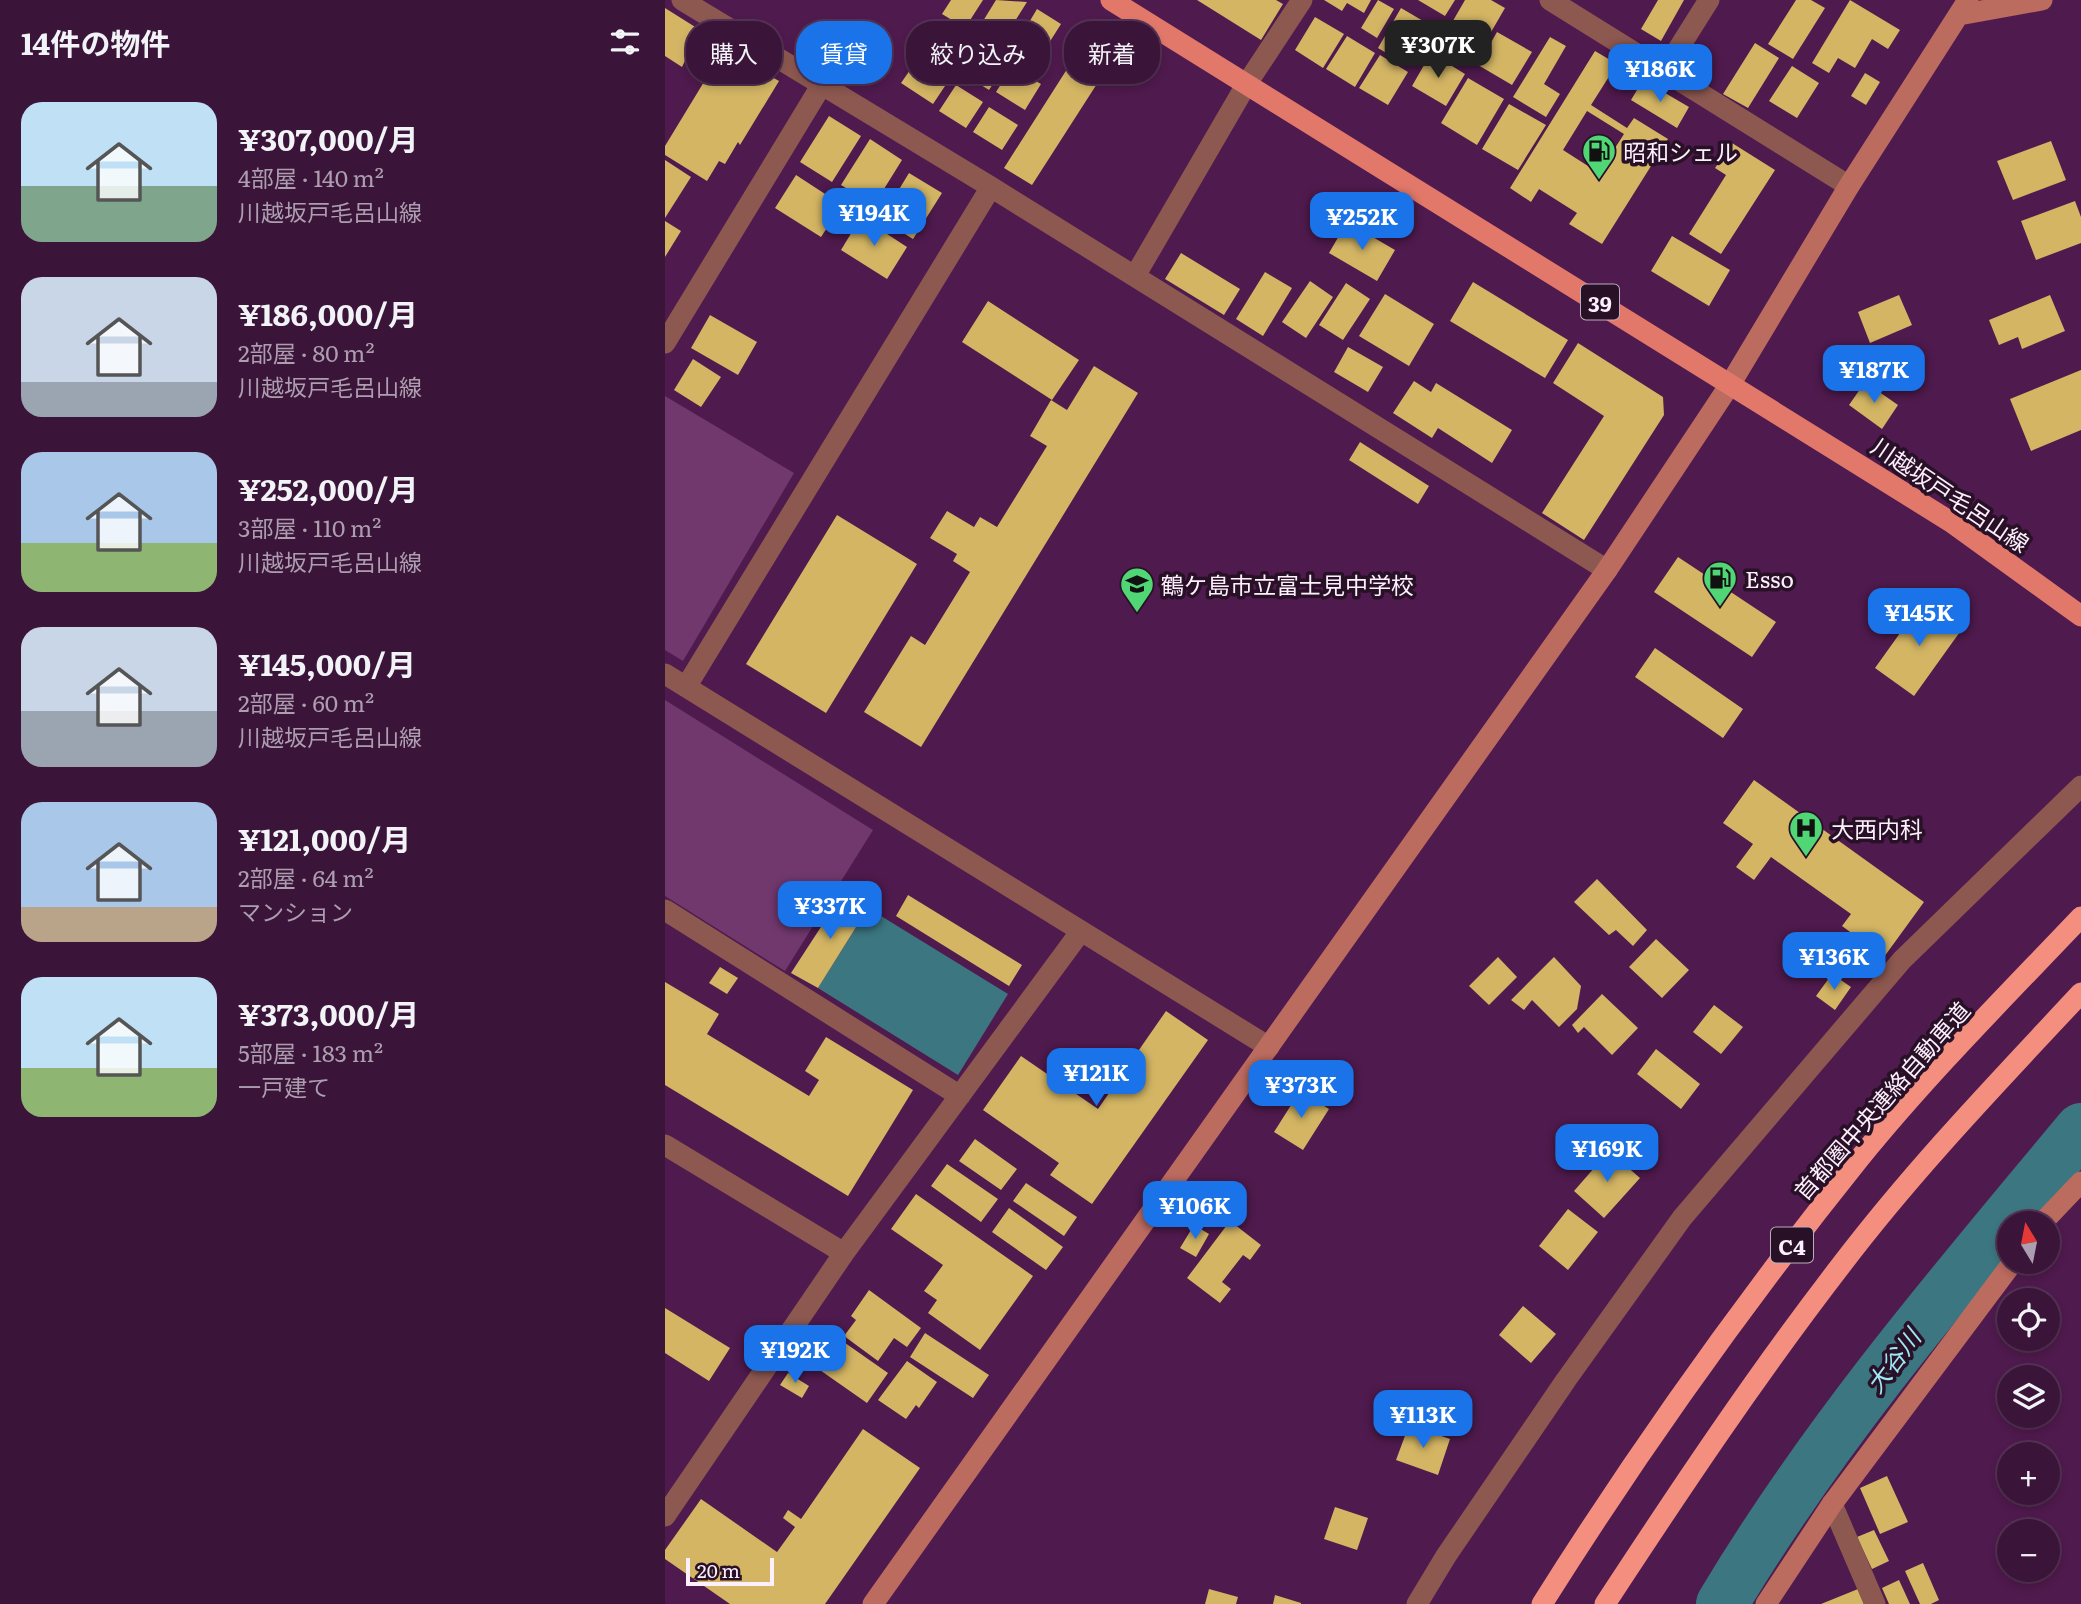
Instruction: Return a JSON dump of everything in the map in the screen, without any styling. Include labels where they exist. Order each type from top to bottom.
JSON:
[{"type":"highway","name":"首都圏中央連絡自動車道","points":[[1542,1604],[1598,1515],[1691,1380],[1852,1168],[1968,1037],[2081,917]]},
{"type":"highway","name":"C4","points":[[1605,1604],[1765,1366],[1843,1261],[1936,1150],[2081,993]]},
{"type":"main road","name":"川越坂戸毛呂山線","points":[[1111,0],[1951,522],[2081,616]]},
{"type":"street","points":[[682,0],[991,187],[1607,570]]},
{"type":"street","points":[[1135,276],[1247,85],[1302,0]]},
{"type":"street","points":[[1550,0],[1849,187]]},
{"type":"street","points":[[1665,70],[1709,0]]},
{"type":"street","points":[[873,1604],[1607,570],[1731,383],[1849,187],[1963,8],[2042,0]]},
{"type":"street","points":[[665,343],[821,86]]},
{"type":"street","points":[[686,687],[991,187]]},
{"type":"street","points":[[665,674],[1269,1047]]},
{"type":"street","points":[[1417,1604],[1446,1556],[1566,1380],[1682,1219],[1902,960],[2081,786]]},
{"type":"street","points":[[665,910],[960,1096]]},
{"type":"street","points":[[665,1516],[845,1253],[1081,931]]},
{"type":"street","points":[[665,1145],[845,1253]]},
{"type":"street","points":[[2053,1211],[2081,1182]]},
{"type":"street","points":[[1766,1604],[1832,1504],[2004,1274]]},
{"type":"street","points":[[1832,1504],[1875,1604]]},
{"type":"shaded area","points":[[665,396],[794,473],[683,661],[665,650]]},
{"type":"shaded area","points":[[665,700],[873,830],[785,971],[665,896]]},
{"type":"shaded area","points":[[868,908],[1008,994],[958,1075],[818,988]]},
{"type":"building","points":[[951,0],[983,0],[970,21],[954,21],[942,14]]},
{"type":"building","points":[[996,0],[1027,2],[1015,21],[983,21]]},
{"type":"building","points":[[1197,0],[1276,0],[1283,4],[1261,40]]},
{"type":"building","points":[[1324,0],[1371,0],[1364,13],[1347,3],[1342,11]]},
{"type":"building","points":[[1378,0],[1394,9],[1377,38],[1361,28]]},
{"type":"building","points":[[1418,0],[1455,0],[1445,16]]},
{"type":"building","points":[[1465,0],[1491,0],[1505,8],[1472,65],[1439,45]]},
{"type":"building","points":[[1658,0],[1684,0],[1661,41],[1641,29]]},
{"type":"building","points":[[1796,0],[1811,0],[1825,8],[1793,59],[1768,44]]},
{"type":"building","points":[[1850,0],[1900,30],[1888,49],[1872,39],[1855,68],[1838,58],[1829,73],[1812,63]]},
{"type":"building","points":[[665,8],[686,21],[686,59],[682,67],[665,56]]},
{"type":"building","points":[[1401,8],[1430,25],[1406,65],[1378,48]]},
{"type":"building","points":[[1037,9],[1061,24],[1050,41],[1050,21],[1030,21]]},
{"type":"building","points":[[1315,17],[1344,34],[1323,68],[1295,50]]},
{"type":"building","points":[[1497,32],[1532,52],[1512,85],[1478,65]]},
{"type":"building","points":[[1347,36],[1375,53],[1355,87],[1326,69]]},
{"type":"building","points":[[1550,37],[1566,46],[1544,84],[1560,94],[1546,117],[1513,97]]},
{"type":"building","points":[[1755,43],[1779,58],[1748,108],[1723,94]]},
{"type":"building","points":[[1595,51],[1617,64],[1591,105],[1627,128],[1634,118],[1668,139],[1602,244],[1569,224],[1577,213],[1539,189],[1531,202],[1510,188]],"holes":[[[1587,111],[1624,134],[1599,173],[1563,150]]]},
{"type":"building","points":[[1431,53],[1465,74],[1446,106],[1412,86]]},
{"type":"building","points":[[1380,55],[1408,72],[1388,105],[1359,88]]},
{"type":"building","points":[[1792,66],[1819,83],[1797,118],[1769,101]]},
{"type":"building","points":[[1865,73],[1880,82],[1866,105],[1851,96]]},
{"type":"building","points":[[1064,74],[1064,84],[1097,84],[1032,185],[1004,168]]},
{"type":"building","points":[[906,76],[906,84],[946,84],[933,104],[901,83]]},
{"type":"building","points":[[1468,78],[1504,99],[1477,145],[1441,123]]},
{"type":"building","points":[[1643,80],[1689,107],[1677,128],[1631,100]]},
{"type":"building","points":[[703,84],[777,84],[740,145],[738,142],[725,164],[719,161],[707,181],[665,155],[665,146]]},
{"type":"building","points":[[979,84],[993,84],[989,90]]},
{"type":"building","points":[[1001,84],[1041,84],[1025,110],[996,92]]},
{"type":"building","points":[[956,85],[983,102],[966,128],[939,111]]},
{"type":"building","points":[[1509,104],[1546,125],[1518,170],[1482,149]]},
{"type":"building","points":[[989,107],[1018,125],[1002,150],[973,132]]},
{"type":"building","points":[[829,116],[861,136],[832,182],[800,162]]},
{"type":"building","points":[[870,139],[902,160],[874,205],[841,185]]},
{"type":"building","points":[[2051,141],[2066,180],[2013,200],[1997,161]]},
{"type":"building","points":[[1732,143],[1775,170],[1721,254],[1689,234],[1726,175],[1715,168]]},
{"type":"building","points":[[665,160],[691,177],[665,218]]},
{"type":"building","points":[[909,173],[942,193],[913,239],[881,219]]},
{"type":"building","points":[[796,175],[842,205],[821,237],[775,208]]},
{"type":"building","points":[[2075,201],[2081,217],[2081,243],[2036,260],[2021,221]]},
{"type":"building","points":[[861,217],[907,247],[887,279],[841,250]]},
{"type":"building","points":[[665,221],[681,231],[665,257]]},
{"type":"building","points":[[1347,222],[1395,250],[1377,281],[1329,253]]},
{"type":"building","points":[[1672,236],[1730,270],[1709,306],[1651,271]]},
{"type":"building","points":[[1181,253],[1240,289],[1224,315],[1165,279]]},
{"type":"building","points":[[1265,272],[1292,288],[1263,336],[1236,319]]},
{"type":"building","points":[[1310,281],[1333,297],[1306,338],[1282,322]]},
{"type":"building","points":[[1473,282],[1568,340],[1545,378],[1450,321]]},
{"type":"building","points":[[1346,283],[1370,299],[1343,340],[1319,325]]},
{"type":"building","points":[[1385,294],[1434,324],[1409,366],[1359,336]]},
{"type":"building","points":[[1899,295],[1912,325],[1870,343],[1858,312]]},
{"type":"building","points":[[2050,295],[2065,331],[2022,349],[2018,337],[1999,345],[1989,320]]},
{"type":"building","points":[[988,301],[1079,360],[1052,400],[962,342]]},
{"type":"building","points":[[710,315],[757,342],[738,375],[691,348]]},
{"type":"building","points":[[1578,343],[1663,397],[1664,415],[1584,540],[1542,513],[1604,416],[1553,383]]},
{"type":"building","points":[[1348,347],[1383,367],[1368,392],[1334,372]]},
{"type":"building","points":[[693,359],[721,377],[701,407],[674,390]]},
{"type":"building","points":[[1094,366],[1138,393],[921,747],[864,712],[911,636],[925,645],[970,572],[953,561],[957,554],[930,538],[947,511],[974,527],[980,517],[997,527],[1047,446],[1030,436],[1051,400],[1067,410]]},
{"type":"building","points":[[2081,370],[2081,430],[2031,451],[2010,399]]},
{"type":"building","points":[[1414,381],[1431,392],[1436,383],[1512,430],[1492,463],[1438,428],[1432,438],[1393,413]]},
{"type":"building","points":[[1865,382],[1898,405],[1882,429],[1849,405]]},
{"type":"building","points":[[1360,442],[1429,486],[1418,504],[1349,460]]},
{"type":"building","points":[[837,515],[917,564],[826,713],[746,664]]},
{"type":"building","points":[[1678,557],[1776,622],[1752,657],[1654,592]]},
{"type":"building","points":[[1923,601],[1962,629],[1914,696],[1875,668]]},
{"type":"building","points":[[1655,648],[1743,709],[1723,738],[1635,677]]},
{"type":"building","points":[[1754,780],[1924,902],[1884,957],[1842,926],[1851,914],[1771,857],[1754,880],[1736,867],[1753,844],[1723,823]]},
{"type":"building","points":[[1597,879],[1647,930],[1633,946],[1616,930],[1609,935],[1574,902]]},
{"type":"building","points":[[843,893],[868,908],[818,988],[791,973]]},
{"type":"building","points":[[908,895],[1022,965],[1009,986],[896,916]]},
{"type":"building","points":[[1656,939],[1689,970],[1662,998],[1629,967]]},
{"type":"building","points":[[1498,957],[1517,977],[1489,1005],[1469,986]]},
{"type":"building","points":[[1554,957],[1581,986],[1577,1009],[1559,1027],[1532,1000],[1524,1010],[1511,1000]]},
{"type":"building","points":[[720,967],[738,978],[727,994],[709,983]]},
{"type":"building","points":[[1832,974],[1851,987],[1835,1010],[1816,996]]},
{"type":"building","points":[[665,982],[719,1014],[707,1034],[809,1096],[819,1080],[805,1071],[826,1037],[913,1090],[848,1196],[665,1085]]},
{"type":"building","points":[[1602,994],[1638,1028],[1612,1055],[1584,1027],[1578,1033],[1572,1025]]},
{"type":"building","points":[[1714,1005],[1743,1027],[1721,1054],[1693,1032]]},
{"type":"building","points":[[1166,1011],[1208,1040],[1092,1204],[1050,1175],[1059,1163],[983,1110],[1021,1056],[1098,1109]]},
{"type":"building","points":[[1656,1049],[1700,1084],[1681,1109],[1637,1074]]},
{"type":"building","points":[[1300,1091],[1329,1109],[1303,1150],[1274,1132]]},
{"type":"building","points":[[975,1139],[1017,1169],[1001,1190],[959,1161]]},
{"type":"building","points":[[1609,1151],[1640,1178],[1604,1218],[1574,1191]]},
{"type":"building","points":[[947,1164],[998,1199],[981,1222],[931,1186]]},
{"type":"building","points":[[1026,1183],[1077,1217],[1064,1236],[1013,1201]]},
{"type":"building","points":[[916,1194],[1033,1276],[980,1350],[928,1313],[937,1300],[924,1291],[943,1265],[891,1229]]},
{"type":"building","points":[[1009,1208],[1063,1247],[1046,1270],[992,1232]]},
{"type":"building","points":[[1568,1209],[1598,1232],[1568,1270],[1539,1246]]},
{"type":"building","points":[[1230,1221],[1261,1245],[1250,1260],[1243,1255],[1222,1282],[1231,1289],[1220,1303],[1187,1278]]},
{"type":"building","points":[[1194,1225],[1209,1234],[1196,1257],[1180,1248]]},
{"type":"building","points":[[869,1290],[921,1328],[907,1347],[894,1338],[878,1361],[844,1336],[856,1320],[851,1316]]},
{"type":"building","points":[[1523,1306],[1556,1334],[1531,1363],[1499,1335]]},
{"type":"building","points":[[665,1308],[730,1348],[709,1381],[665,1353]]},
{"type":"building","points":[[925,1333],[989,1375],[973,1398],[910,1357]]},
{"type":"building","points":[[838,1338],[888,1373],[867,1403],[817,1368]]},
{"type":"building","points":[[907,1361],[937,1382],[919,1408],[916,1405],[906,1419],[878,1400]]},
{"type":"building","points":[[788,1373],[809,1386],[802,1398],[780,1385]]},
{"type":"building","points":[[1409,1425],[1450,1439],[1438,1475],[1396,1460]]},
{"type":"building","points":[[863,1429],[920,1468],[825,1604],[730,1604],[665,1559],[665,1550],[701,1499],[777,1552],[795,1527],[783,1518],[788,1510],[801,1519]]},
{"type":"building","points":[[1887,1476],[1908,1522],[1880,1534],[1860,1488]]},
{"type":"building","points":[[1335,1507],[1368,1518],[1357,1550],[1324,1539]]},
{"type":"building","points":[[1874,1530],[1889,1561],[1872,1569],[1857,1537]]},
{"type":"building","points":[[1923,1563],[1939,1600],[1931,1604],[1920,1604],[1905,1571]]},
{"type":"building","points":[[1899,1580],[1910,1604],[1889,1604],[1882,1588]]},
{"type":"building","points":[[1209,1589],[1238,1597],[1236,1604],[1205,1604]]},
{"type":"building","points":[[1858,1589],[1864,1604],[1821,1604]]},
{"type":"building","points":[[1275,1595],[1301,1603],[1301,1604],[1273,1604]]},
{"type":"waterway","name":"大谷川","points":[[1722,1604],[1803,1479],[1892,1359],[2081,1129]]},
{"type":"place","name":"昭和シェル","points":[[1599,181]]},
{"type":"place","name":"Esso","points":[[1720,608]]},
{"type":"place","name":"鶴ケ島市立富士見中学校","points":[[1137,614]]},
{"type":"place","name":"大西内科","points":[[1806,858]]}]
